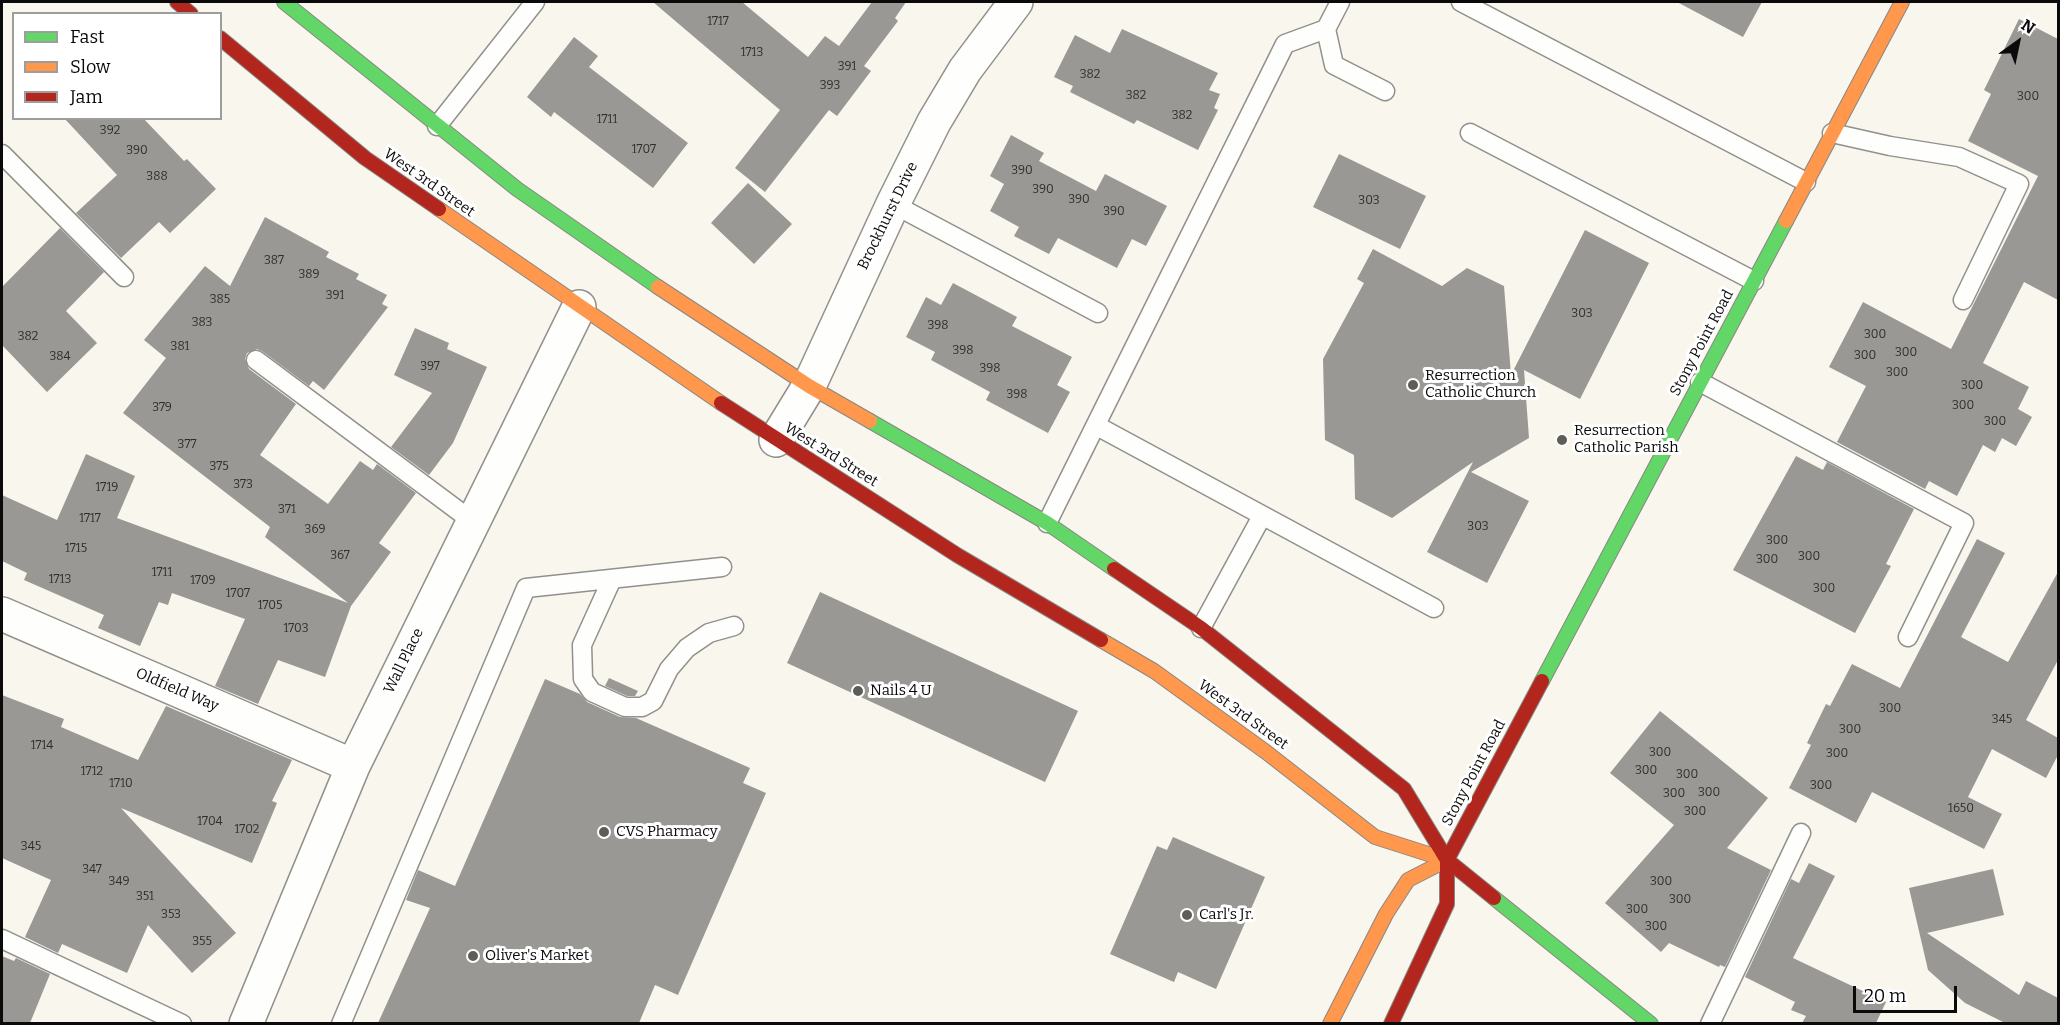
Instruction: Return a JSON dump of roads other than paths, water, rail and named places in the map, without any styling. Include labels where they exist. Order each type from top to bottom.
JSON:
[{"type":"main road","points":[[177,2],[189,12]]},
{"type":"main road","name":"West 3rd Street","points":[[284,2],[526,195],[655,285],[809,386],[1047,523],[1201,628],[1404,789],[1447,860],[1651,1023]]},
{"type":"main road","name":"Stony Point Road","points":[[1391,1023],[1447,904],[1447,860],[1902,2]]},
{"type":"main road","name":"West 3rd Street","points":[[222,40],[365,158],[776,440],[957,555],[1154,671],[1266,752],[1376,837],[1447,860]]},
{"type":"main road","points":[[1330,1023],[1386,914],[1408,880],[1447,860]]},
{"type":"street","name":"Brockhurst Drive","points":[[776,440],[809,386],[893,204],[934,122],[965,70],[1016,2]]},
{"type":"street","name":"Wall Place","points":[[246,1023],[353,766],[579,307]]},
{"type":"street","name":"Oldfield Way","points":[[2,614],[353,766]]},
{"type":"lane","points":[[437,126],[535,2]]},
{"type":"lane","points":[[1340,2],[1326,29],[1334,65],[1385,91]]},
{"type":"lane","points":[[1461,2],[1806,182]]},
{"type":"lane","points":[[1047,523],[1285,44],[1326,29]]},
{"type":"lane","points":[[1832,133],[1890,146],[1959,157],[2019,184],[1963,300]]},
{"type":"lane","points":[[1470,134],[1754,281]]},
{"type":"lane","points":[[2,154],[124,277]]},
{"type":"lane","points":[[893,204],[1098,313]]},
{"type":"lane","points":[[256,360],[472,521]]},
{"type":"lane","points":[[1700,382],[1964,523],[1908,637]]},
{"type":"lane","points":[[1097,426],[1434,608]]},
{"type":"lane","points":[[1201,628],[1262,516]]},
{"type":"lane","points":[[341,1023],[526,588],[722,567]]},
{"type":"lane","points":[[612,579],[582,645],[583,679],[592,692],[625,707],[642,707],[653,701],[669,669],[687,648],[709,633],[734,626]]},
{"type":"lane","points":[[1710,1023],[1802,833]]},
{"type":"lane","points":[[2,939],[182,1023]]},
{"type":"place","name":"Resurrection Catholic Church","points":[[1413,385]]},
{"type":"place","name":"Resurrection Catholic Parish","points":[[1562,440]]},
{"type":"place","name":"Nails 4 U","points":[[858,691]]},
{"type":"place","name":"CVS Pharmacy","points":[[604,832]]},
{"type":"place","name":"Carl's Jr.","points":[[1187,915]]},
{"type":"place","name":"Oliver's Market","points":[[473,956]]}]
